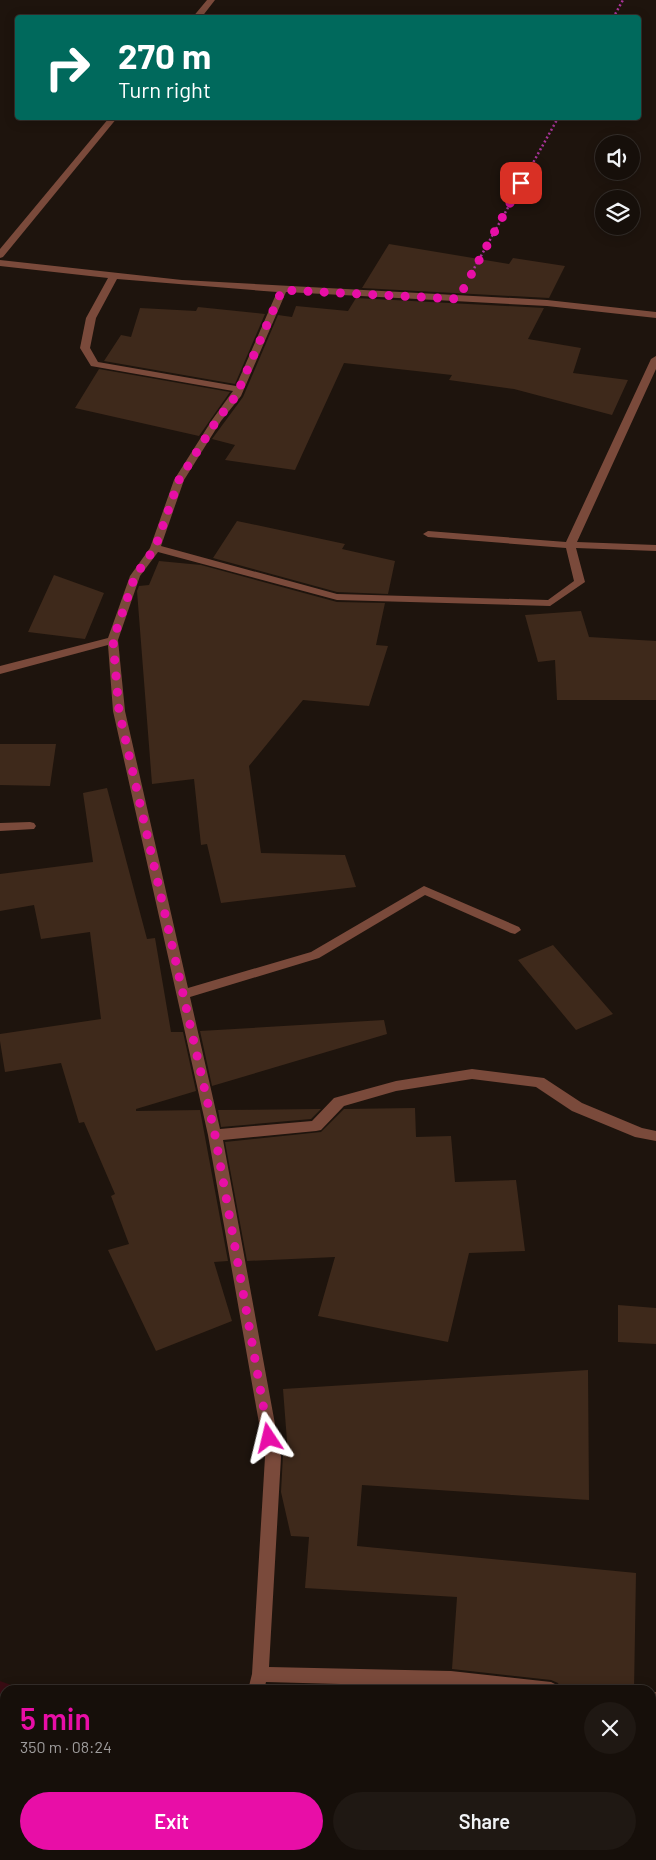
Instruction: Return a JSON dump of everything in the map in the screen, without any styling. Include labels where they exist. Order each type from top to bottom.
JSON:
[{"type":"street","points":[[198,15],[211,0]]},
{"type":"street","points":[[0,254],[111,120]]},
{"type":"street","points":[[0,263],[113,278],[282,290],[581,305],[656,315]]},
{"type":"street","points":[[113,278],[91,318],[86,348],[94,364],[238,389]]},
{"type":"street","points":[[282,290],[238,389],[179,480],[155,548],[135,576],[113,640],[119,711],[215,1135],[273,1457],[258,1682],[451,1680],[500,1685]]},
{"type":"street","points":[[155,548],[337,597],[550,603],[580,582],[570,545],[656,359]]},
{"type":"street","points":[[428,534],[570,545],[656,548]]},
{"type":"street","points":[[0,670],[113,640]]},
{"type":"street","points":[[0,827],[30,826]]},
{"type":"street","points":[[183,994],[314,955],[424,890],[515,930]]},
{"type":"street","points":[[215,1135],[316,1126],[339,1102],[396,1086],[472,1074],[539,1082],[577,1106],[640,1133],[656,1136]]},
{"type":"path","points":[[615,15],[623,0]]},
{"type":"path","points":[[458,299],[557,120]]},
{"type":"building","points":[[389,244],[509,264],[513,258],[565,266],[549,298],[362,288]]},
{"type":"building","points":[[356,298],[544,308],[528,339],[581,348],[573,373],[628,380],[612,415],[514,389],[449,380],[452,375],[344,363],[295,470],[225,460],[235,445],[212,439],[243,397],[278,315],[292,317],[296,306],[348,311]]},
{"type":"building","points":[[198,307],[265,314],[235,384],[104,361],[121,335],[131,337],[140,308],[196,311]]},
{"type":"building","points":[[99,369],[230,392],[199,436],[75,408]]},
{"type":"building","points":[[237,521],[345,544],[342,549],[395,561],[388,594],[337,592],[213,558]]},
{"type":"building","points":[[159,561],[201,565],[337,602],[385,603],[376,645],[388,646],[369,706],[303,700],[249,766],[261,853],[345,855],[356,887],[221,903],[207,844],[201,845],[194,779],[152,784],[137,591],[139,586],[149,585]]},
{"type":"building","points":[[54,575],[104,593],[85,639],[28,632]]},
{"type":"building","points":[[581,611],[589,637],[656,641],[656,700],[557,700],[555,660],[538,662],[525,615]]},
{"type":"building","points":[[0,744],[56,744],[50,786],[0,785]]},
{"type":"building","points":[[107,788],[147,939],[155,938],[171,1032],[183,1032],[196,1091],[136,1109],[136,1111],[200,1110],[228,1261],[214,1262],[232,1321],[156,1351],[108,1250],[129,1244],[111,1196],[115,1194],[84,1122],[79,1123],[61,1063],[5,1072],[0,1041],[0,1034],[101,1019],[90,932],[41,939],[34,905],[0,911],[0,874],[93,862],[83,793]]},
{"type":"building","points":[[553,945],[613,1014],[576,1030],[518,960]]},
{"type":"building","points":[[384,1020],[387,1034],[212,1086],[200,1031]]},
{"type":"building","points":[[415,1108],[416,1137],[451,1136],[455,1182],[516,1180],[525,1251],[469,1253],[448,1342],[318,1316],[335,1257],[247,1261],[225,1142],[321,1132],[344,1109]]},
{"type":"building","points":[[321,1109],[311,1119],[221,1127],[218,1110]]},
{"type":"building","points":[[618,1305],[656,1308],[656,1344],[618,1342]]},
{"type":"building","points":[[588,1370],[589,1500],[362,1485],[357,1546],[636,1573],[634,1685],[559,1685],[551,1680],[452,1669],[457,1597],[305,1588],[309,1537],[291,1536],[281,1492],[283,1455],[288,1454],[283,1389]]},
{"type":"route","points":[[269,1438],[215,1135],[119,711],[113,640],[135,576],[155,548],[179,480],[217,420],[236,396],[282,290],[458,299],[521,183]]}]
